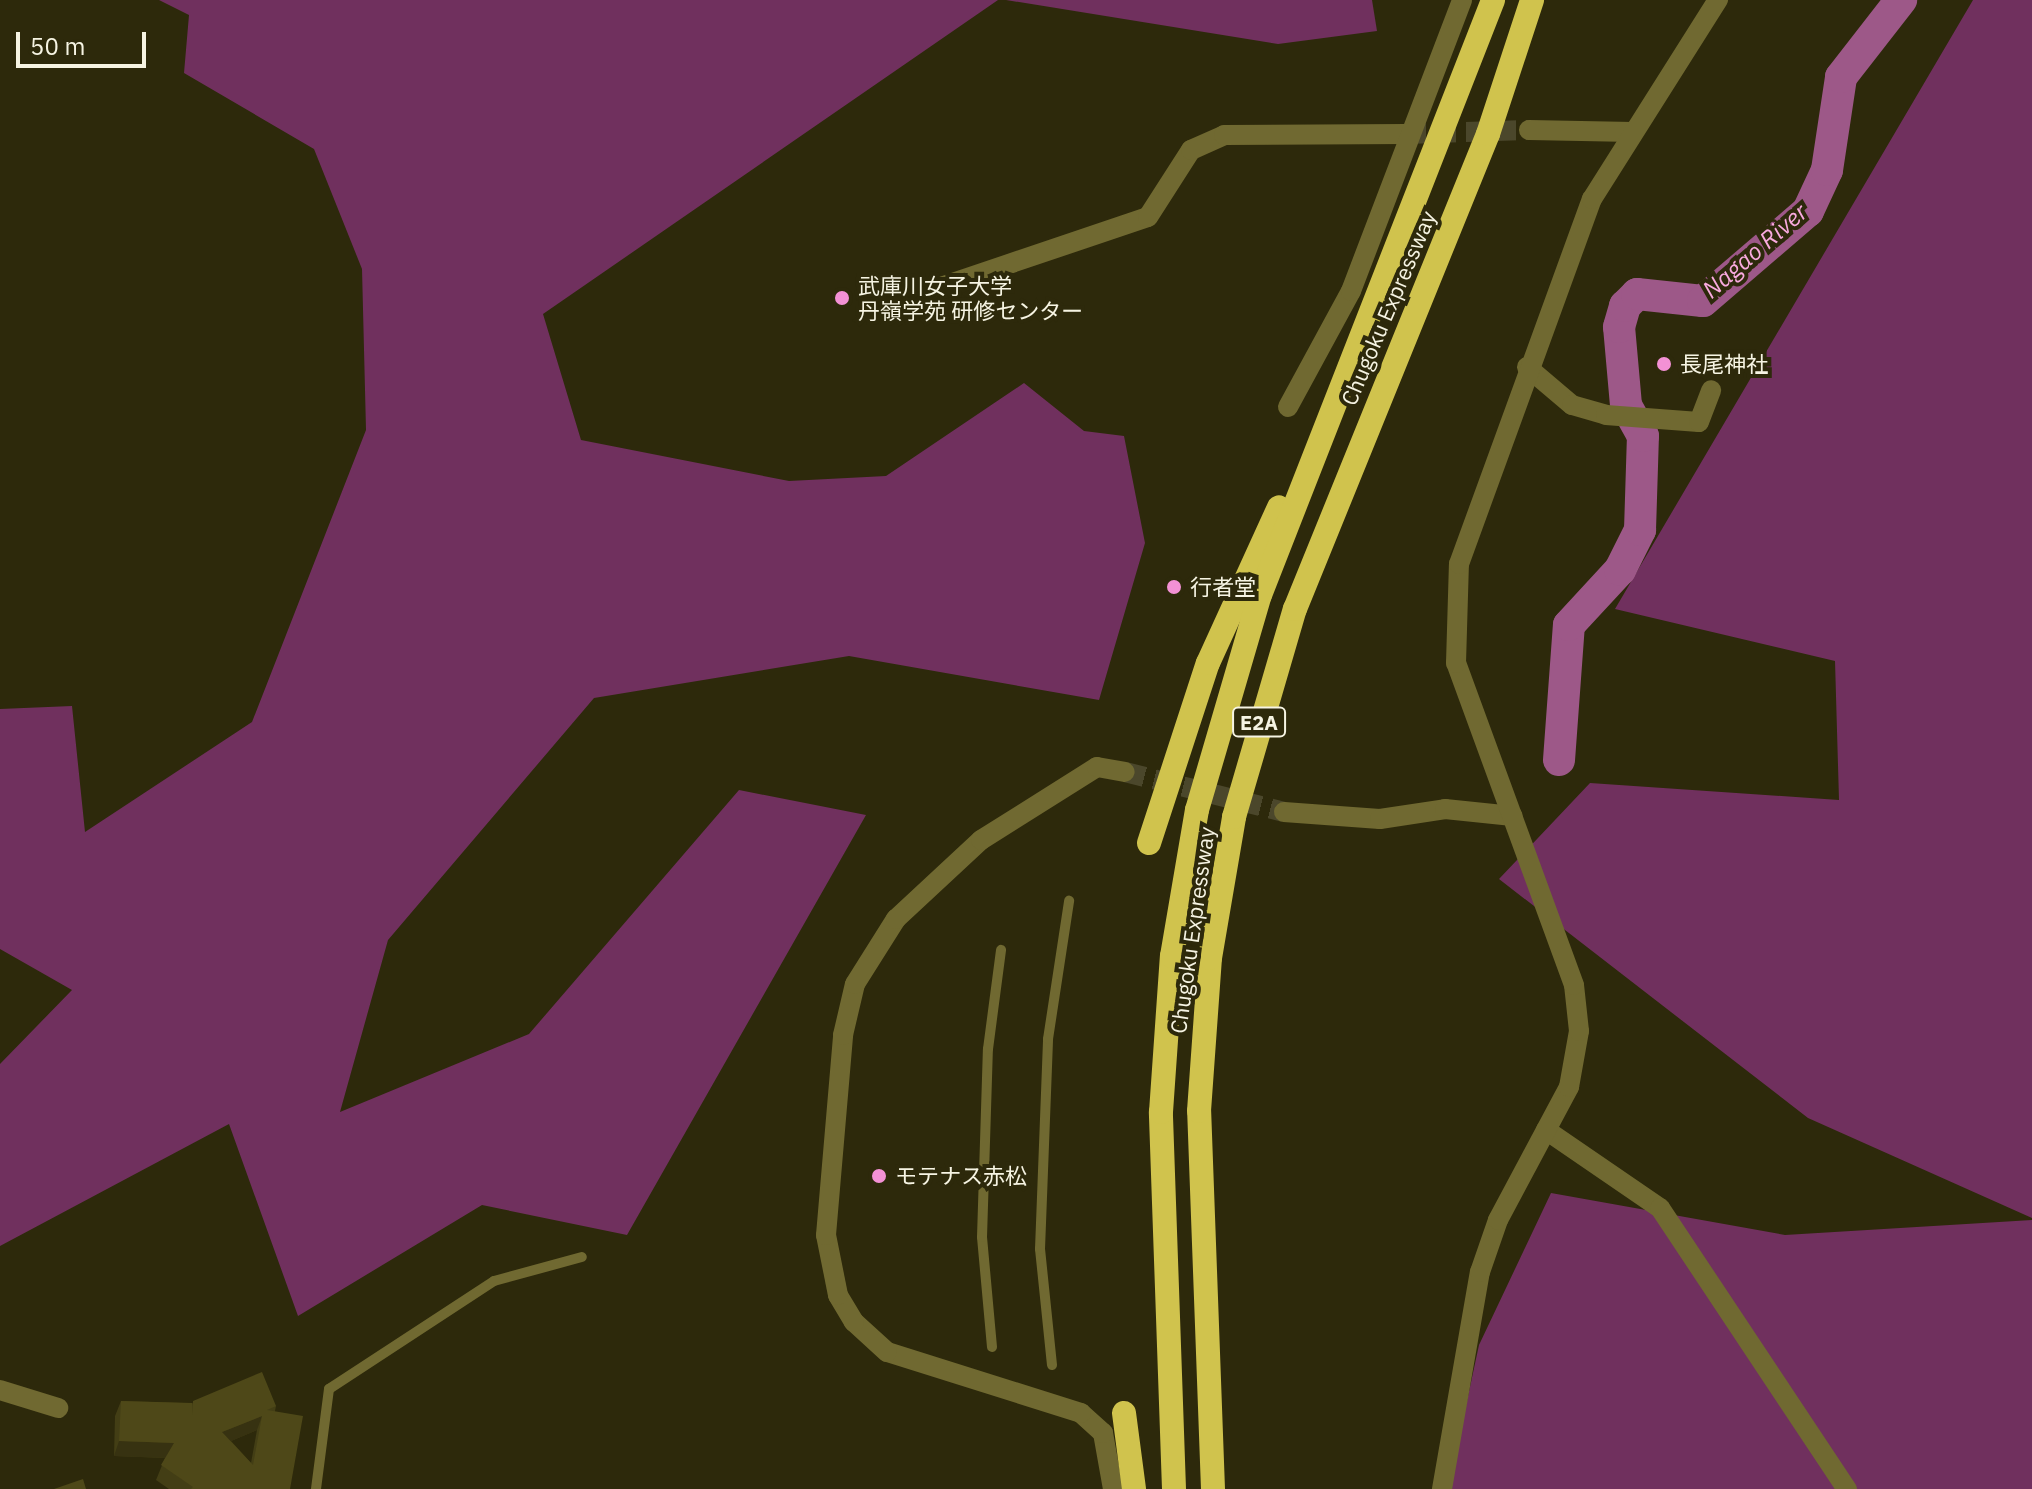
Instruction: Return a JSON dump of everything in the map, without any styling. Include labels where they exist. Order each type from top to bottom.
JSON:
[{"type":"highway","name":"Chugoku Expressway","points":[[1174,1489],[1161,1112],[1182,886],[1235,669],[1493,0]]},
{"type":"highway","name":"Chugoku Expressway","points":[[1213,1489],[1206,1359],[1200,1096],[1210,958],[1234,817],[1310,568],[1471,176],[1532,0]]},
{"type":"highway","points":[[1149,843],[1208,663],[1347,375]]},
{"type":"highway","points":[[1206,1359],[1221,1489]]},
{"type":"highway","points":[[1124,1413],[1134,1489]]},
{"type":"street","points":[[1288,407],[1351,291],[1406,134],[1444,61],[1462,0]]},
{"type":"street","points":[[1442,1489],[1480,1272],[1498,1220],[1569,1087],[1579,1031],[1574,985],[1456,663],[1452,630],[1459,564],[1527,367],[1592,199],[1718,0]]},
{"type":"street","points":[[1529,130],[1633,132]]},
{"type":"street","points":[[929,291],[1148,217],[1191,150],[1224,135],[1406,134]]},
{"type":"street","points":[[1527,367],[1572,405],[1606,415],[1699,422],[1711,390]]},
{"type":"street","points":[[1113,1489],[1103,1433],[1081,1413],[887,1352],[854,1322],[838,1295],[826,1235],[843,1035],[855,984],[896,919],[981,840],[1097,767],[1125,772]]},
{"type":"street","points":[[1284,812],[1380,819],[1445,809],[1513,816]]},
{"type":"street","points":[[1546,1130],[1660,1208],[1847,1489]]},
{"type":"street","points":[[0,1390],[58,1408]]},
{"type":"lane","points":[[1052,1365],[1040,1249],[1048,1039],[1069,901]]},
{"type":"lane","points":[[992,1347],[982,1237],[988,1049],[1001,950]]},
{"type":"lane","points":[[316,1489],[329,1389],[494,1281],[582,1257]]},
{"type":"shaded area","points":[[159,0],[998,0],[543,314],[581,440],[789,481],[886,476],[1024,383],[1084,431],[1124,436],[1145,543],[1099,700],[849,656],[594,698],[388,940],[340,1112],[529,1034],[739,790],[866,815],[627,1235],[482,1205],[298,1316],[229,1124],[0,1246],[0,1064],[72,990],[0,949],[0,709],[72,706],[85,832],[252,722],[366,430],[362,269],[314,149],[184,73],[189,15]]},
{"type":"shaded area","points":[[1006,0],[1372,0],[1377,31],[1278,44]]},
{"type":"shaded area","points":[[1973,0],[2032,0],[2032,1218],[1808,1118],[1499,879],[1590,783],[1839,800],[1835,661],[1615,609]]},
{"type":"shaded area","points":[[1551,1193],[1785,1235],[2032,1220],[2032,1489],[1448,1489],[1479,1345]]},
{"type":"building","points":[[262,1372],[276,1406],[267,1410],[303,1416],[290,1489],[191,1489],[193,1487],[161,1465],[174,1443],[119,1441],[121,1401],[192,1403],[192,1415],[193,1401]],"holes":[[[262,1416],[253,1465],[222,1432]]]},
{"type":"building","points":[[83,1479],[86,1489],[54,1489]]},
{"type":"waterway","name":"Nagao River","points":[[1559,760],[1569,625],[1620,570],[1640,530],[1643,436],[1626,405],[1619,327],[1625,306],[1637,294],[1703,301],[1808,211],[1827,170],[1841,77],[1901,0]]},
{"type":"tunnel","points":[[1406,134],[1529,130]]},
{"type":"tunnel","points":[[1125,772],[1284,812]]},
{"type":"place","name":"武庫川女子大学 丹嶺学苑 研修センター","points":[[842,298]]},
{"type":"place","name":"長尾神社","points":[[1664,364]]},
{"type":"place","name":"行者堂","points":[[1174,587]]},
{"type":"place","name":"モテナス赤松","points":[[879,1176]]}]
